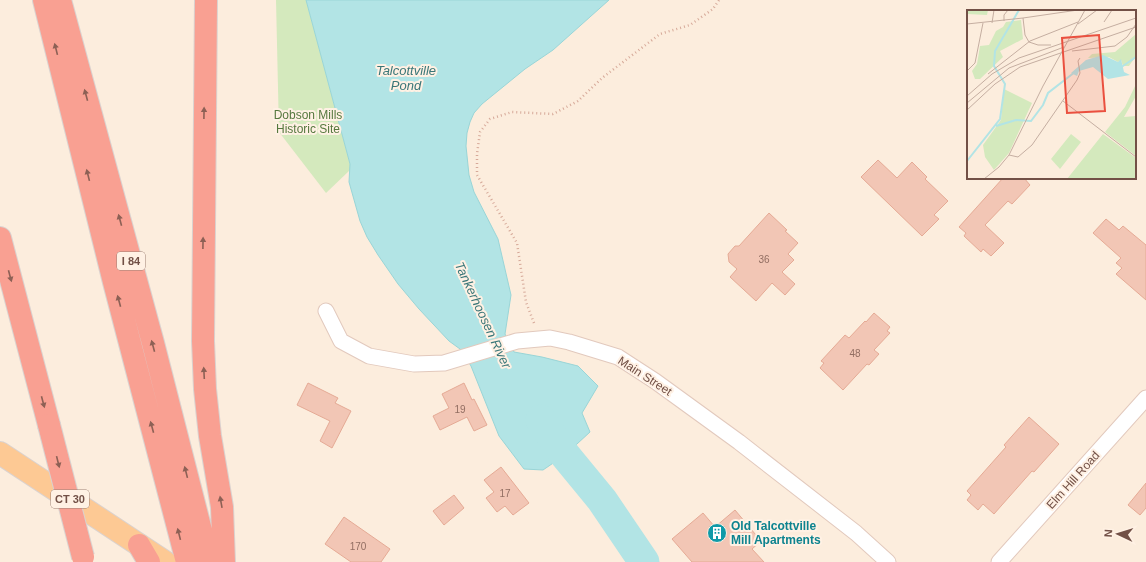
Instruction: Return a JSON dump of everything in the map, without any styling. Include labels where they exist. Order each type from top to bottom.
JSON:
[{"type":"highway","points":[[44,0],[116,290],[187,562]]},
{"type":"highway","name":"I 84","points":[[60,0],[153,343],[209,562]]},
{"type":"highway","points":[[206,0],[202,285],[203,347],[205,388],[210,436],[222,507],[224,562]]},
{"type":"highway","points":[[0,238],[83,560]]},
{"type":"main road","name":"CT 30","points":[[0,453],[142,556],[165,562]]},
{"type":"street","name":"Main Street","points":[[326,311],[341,341],[369,356],[414,364],[444,363],[517,342],[550,338],[569,342],[618,357],[655,381],[739,442],[856,533],[888,562]]},
{"type":"street","name":"Elm Hill Road","points":[[999,562],[1146,398]]},
{"type":"path","points":[[550,338],[550,333],[545,326],[533,323],[526,302],[517,243],[477,175],[477,154],[480,132],[490,119],[512,112],[553,114],[578,101],[602,78],[660,34],[690,25],[712,9],[719,0]]},
{"type":"green space","name":"Dobson Mills Historic Site","points":[[276,0],[306,0],[350,164],[350,170],[326,193],[279,132]]},
{"type":"water","name":"Talcottville Pond","points":[[306,0],[609,0],[553,50],[525,69],[482,104],[474,113],[467,133],[466,146],[469,175],[474,192],[498,239],[511,295],[505,334],[514,352],[578,366],[598,386],[582,413],[590,432],[565,455],[543,470],[524,469],[499,436],[471,366],[460,349],[449,341],[398,284],[367,237],[360,221],[349,182],[350,164]]},
{"type":"building","points":[[878,160],[897,178],[912,162],[927,177],[925,179],[948,201],[934,215],[939,219],[922,236],[861,177]]},
{"type":"building","points":[[1002,179],[1025,179],[1030,185],[1012,204],[1008,201],[985,225],[1004,243],[991,256],[983,249],[981,252],[964,236],[966,233],[959,227]]},
{"type":"building","points":[[769,213],[798,243],[788,254],[794,260],[782,272],[795,284],[785,295],[772,283],[756,301],[730,277],[737,269],[729,262],[728,254],[735,246],[739,246]]},
{"type":"building","points":[[1106,219],[1119,230],[1123,226],[1146,245],[1146,300],[1116,274],[1122,268],[1116,263],[1121,258],[1093,233]]},
{"type":"building","points":[[874,313],[890,327],[887,331],[890,333],[874,350],[879,354],[869,365],[867,364],[843,390],[820,368],[824,363],[821,361],[845,335],[849,338]]},
{"type":"building","points":[[308,383],[338,398],[335,403],[351,411],[332,448],[320,441],[330,421],[297,405]]},
{"type":"building","points":[[464,383],[487,425],[474,431],[467,417],[440,430],[433,416],[449,408],[442,394]]},
{"type":"building","points":[[1029,417],[1059,444],[1034,472],[1032,471],[994,514],[983,504],[978,510],[967,500],[971,495],[967,491],[1006,447],[1004,445]]},
{"type":"building","points":[[501,467],[529,503],[513,515],[505,506],[497,512],[486,498],[494,492],[484,480]]},
{"type":"building","points":[[1146,483],[1146,508],[1140,515],[1128,505]]},
{"type":"building","points":[[454,495],[464,508],[444,525],[433,511]]},
{"type":"building","name":"Old Talcottville Mill Apartments","points":[[735,510],[761,541],[752,549],[764,562],[692,562],[672,539],[703,513],[715,527]]},
{"type":"building","points":[[344,517],[390,549],[381,562],[351,562],[325,544]]},
{"type":"waterway","name":"Tankerhoosen River","points":[[541,420],[565,455],[602,500],[644,562]]},
{"type":"place","name":"Old Talcottville Mill Apartments","points":[[717,533]]}]
